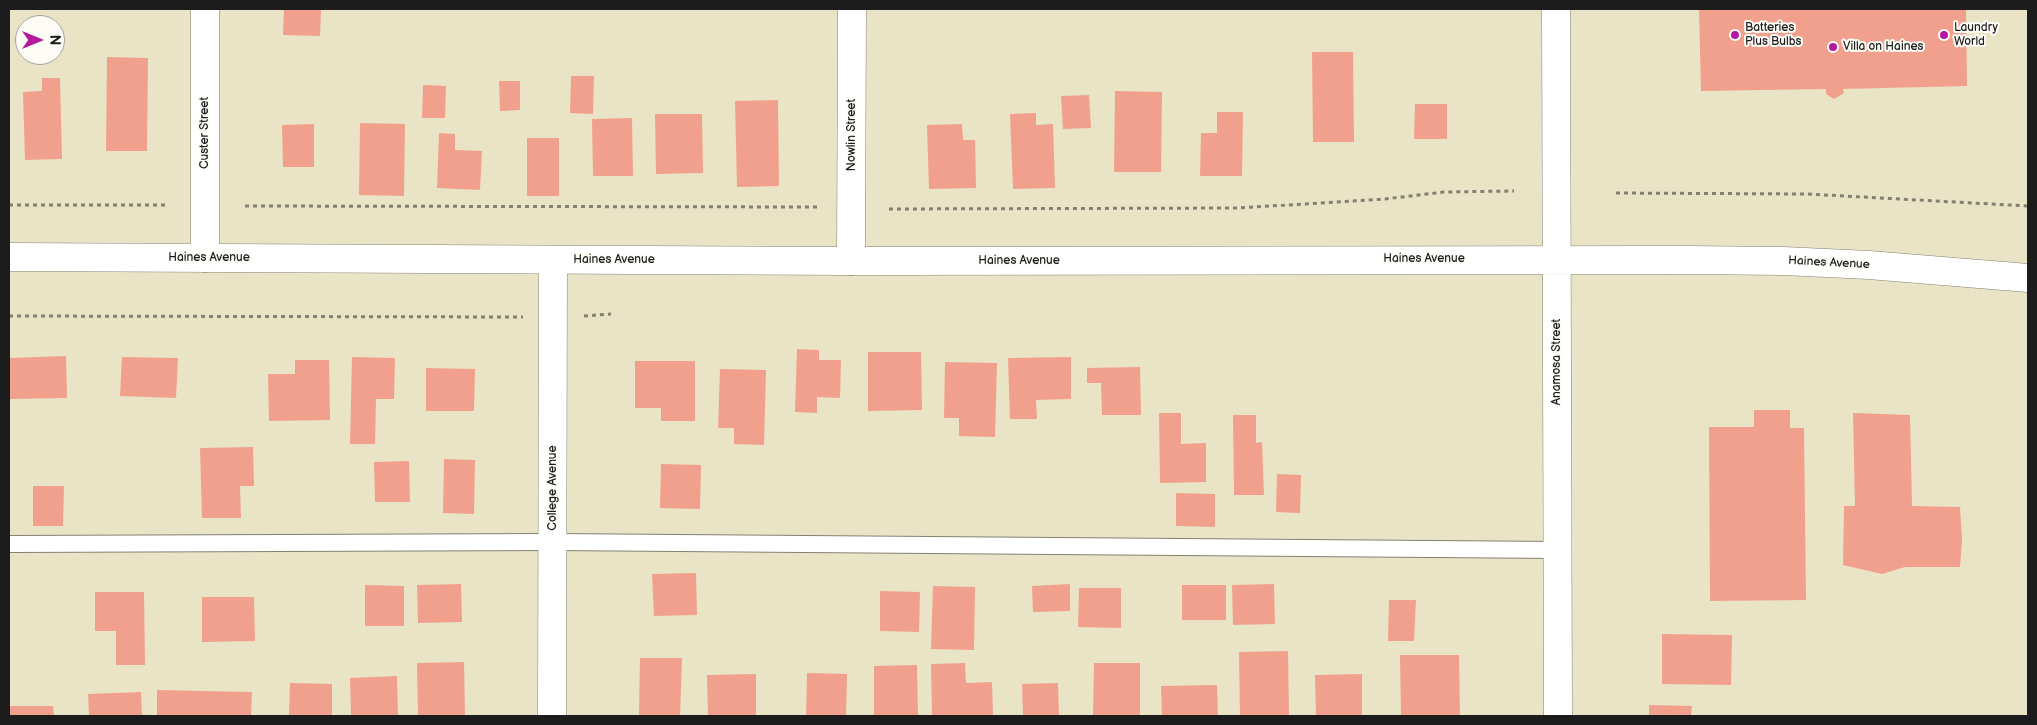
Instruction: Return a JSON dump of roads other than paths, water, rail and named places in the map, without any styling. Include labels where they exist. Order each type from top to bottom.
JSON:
[{"type":"main road","name":"Custer Street","points":[[205,9],[205,258]]},
{"type":"main road","name":"Nowlin Street","points":[[851,261],[852,9]]},
{"type":"main road","name":"Anamosa Street","points":[[1556,9],[1558,716]]},
{"type":"main road","name":"Haines Avenue","points":[[9,257],[851,261],[1557,259],[1783,261],[1878,266],[2028,278]]},
{"type":"main road","name":"College Avenue","points":[[552,260],[552,716]]},
{"type":"lane","points":[[9,544],[552,542],[1558,550]]},
{"type":"place","name":"Batteries Plus Bulbs","points":[[1735,35]]},
{"type":"place","name":"Laundry World","points":[[1944,35]]},
{"type":"place","name":"Villa on Haines","points":[[1833,47]]}]
